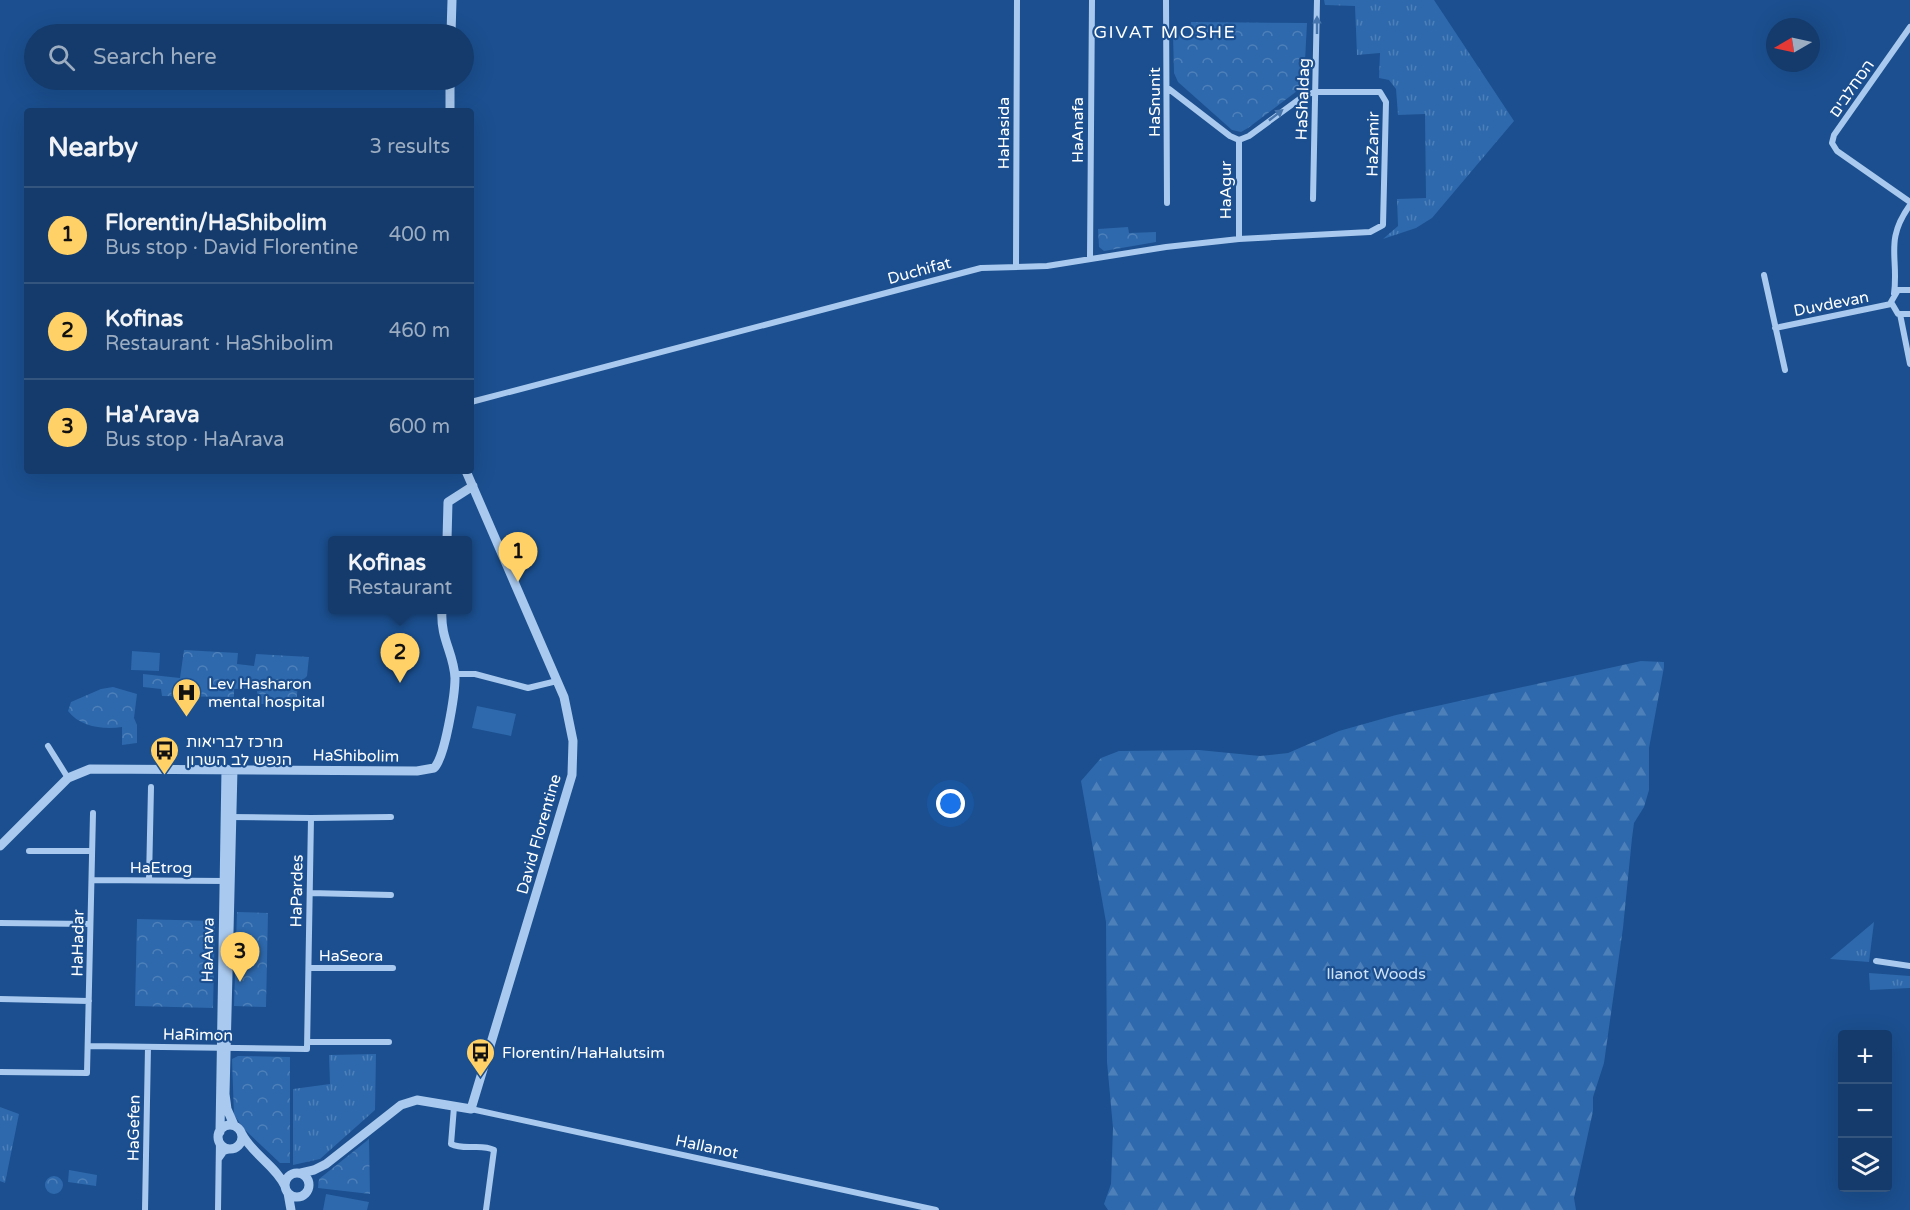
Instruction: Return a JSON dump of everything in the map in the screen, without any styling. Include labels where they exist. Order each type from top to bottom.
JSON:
[{"type":"street","points":[[451,24],[452,0]]},
{"type":"street","name":"HaHasida","points":[[1016,266],[1017,0]]},
{"type":"street","name":"HaAnafa","points":[[1090,259],[1092,0]]},
{"type":"street","name":"HaSnunit","points":[[1166,0],[1169,89],[1167,203]]},
{"type":"street","name":"HaShaldag","points":[[1313,199],[1317,0]]},
{"type":"street","name":"הסחלבים","points":[[1910,27],[1834,135],[1832,143],[1837,151],[1910,204]]},
{"type":"street","points":[[1169,89],[1230,136],[1239,140]]},
{"type":"street","points":[[450,90],[450,108]]},
{"type":"street","name":"HaZamir","points":[[1239,140],[1249,136],[1298,98],[1315,92],[1374,91],[1385,96],[1383,225]]},
{"type":"street","name":"HaAgur","points":[[1239,140],[1239,239]]},
{"type":"street","points":[[1910,204],[1895,236],[1894,294],[1891,304],[1900,315],[1910,364]]},
{"type":"street","name":"Duchifat","points":[[474,401],[969,271],[1016,266],[1037,267],[1166,247],[1239,239],[1370,232],[1383,225]]},
{"type":"street","points":[[1893,268],[1909,290]]},
{"type":"street","name":"Duvdevan","points":[[1764,275],[1785,370]]},
{"type":"street","points":[[1894,294],[1900,290],[1909,290]]},
{"type":"street","name":"Duvdevan","points":[[1775,328],[1891,304]]},
{"type":"street","points":[[1900,315],[1910,314]]},
{"type":"street","name":"David Florentine","points":[[467,474],[557,681],[573,741],[572,775],[471,1109]]},
{"type":"street","points":[[447,536],[448,502],[473,486]]},
{"type":"street","name":"HaShibolim","points":[[0,846],[68,778],[90,769],[429,770],[437,765],[442,755],[454,674],[442,633],[442,614]]},
{"type":"street","points":[[454,674],[475,674],[528,688],[557,681]]},
{"type":"street","points":[[48,746],[68,778]]},
{"type":"street","name":"HaArava","points":[[218,1210],[230,769]]},
{"type":"street","points":[[149,880],[151,787]]},
{"type":"street","name":"HaHadar","points":[[0,1072],[87,1073],[93,813]]},
{"type":"street","points":[[228,817],[391,817]]},
{"type":"street","name":"HaPardes","points":[[308,1046],[311,818]]},
{"type":"street","points":[[30,851],[92,851]]},
{"type":"street","name":"HaEtrog","points":[[92,880],[227,881]]},
{"type":"street","points":[[310,893],[391,895]]},
{"type":"street","points":[[0,923],[90,924]]},
{"type":"street","points":[[1876,961],[1910,966]]},
{"type":"street","name":"HaSeora","points":[[309,968],[393,968]]},
{"type":"street","points":[[0,999],[89,1001]]},
{"type":"street","name":"HaRimon","points":[[88,1046],[223,1048],[389,1042]]},
{"type":"street","name":"HaGefen","points":[[145,1210],[148,1047]]},
{"type":"street","name":"HaArava","points":[[223,1048],[226,1102],[234,1125]]},
{"type":"street","points":[[291,1210],[286,1178],[326,1164],[401,1105],[417,1100],[471,1109]]},
{"type":"street","points":[[454,1107],[451,1144],[459,1148],[488,1146],[494,1150],[486,1210]]},
{"type":"street","name":"HaIlanot","points":[[471,1109],[936,1210]]},
{"type":"street","points":[[257,1153],[224,1147],[219,1136],[226,1126],[234,1125],[257,1153],[269,1163],[287,1190],[296,1197],[303,1196]]},
{"type":"street","points":[[219,1160],[224,1152],[234,1148],[242,1141],[242,1134]]},
{"type":"street","points":[[269,1163],[307,1176],[309,1187]]},
{"type":"street","points":[[297,1210],[303,1196],[326,1164]]},
{"type":"green space","points":[[1324,0],[1434,0],[1514,121],[1432,218],[1416,228],[1383,239],[1398,226],[1397,199],[1426,198],[1425,114],[1398,115],[1396,89],[1389,80],[1379,78],[1380,53],[1357,55],[1355,6],[1325,5]]},
{"type":"green space","points":[[1191,22],[1307,23],[1304,80],[1297,91],[1248,128],[1241,132],[1232,130],[1178,82],[1174,73],[1173,34],[1190,34]]},
{"type":"green space","points":[[1128,227],[1129,233],[1156,232],[1156,242],[1104,251],[1099,247],[1098,229]]},
{"type":"green space","points":[[184,650],[238,653],[237,664],[254,666],[256,654],[309,657],[307,676],[298,685],[296,704],[259,704],[257,691],[248,688],[234,689],[234,697],[162,696],[161,689],[143,687],[143,674],[180,678]]},
{"type":"green space","points":[[132,651],[160,653],[159,671],[131,670]]},
{"type":"green space","name":"Ilanot Woods","points":[[1641,661],[1664,662],[1664,667],[1649,748],[1649,790],[1644,807],[1634,823],[1623,928],[1604,1063],[1593,1097],[1593,1111],[1574,1198],[1576,1210],[1108,1210],[1104,1204],[1111,1184],[1113,1128],[1107,1062],[1106,922],[1081,781],[1101,758],[1119,751],[1199,750],[1260,756],[1288,753],[1339,731],[1396,715]]},
{"type":"green space","points":[[113,687],[137,694],[134,718],[137,725],[137,743],[122,745],[122,727],[108,728],[86,724],[68,711],[71,702],[101,689]]},
{"type":"green space","points":[[477,706],[516,714],[511,736],[472,728]]},
{"type":"green space","points":[[237,912],[268,913],[266,1007],[234,1006]]},
{"type":"green space","points":[[137,919],[215,921],[213,1008],[135,1006]]},
{"type":"green space","points":[[1874,922],[1869,962],[1830,959]]},
{"type":"green space","points":[[1869,973],[1910,976],[1910,988],[1870,990]]},
{"type":"green space","points":[[376,1054],[375,1110],[320,1159],[293,1165],[293,1089],[330,1084],[329,1055]]},
{"type":"green space","points":[[238,1056],[290,1057],[290,1163],[280,1163],[244,1129],[234,1115],[232,1059]]},
{"type":"green space","points":[[0,1107],[19,1114],[5,1183],[0,1181]]},
{"type":"green space","points":[[369,1139],[370,1194],[318,1188],[319,1179]]},
{"type":"green space","points":[[69,1170],[97,1175],[96,1186],[68,1182]]},
{"type":"green space","points":[[54,1176],[60,1179],[63,1185],[60,1191],[54,1194],[48,1191],[45,1185],[48,1179]]},
{"type":"green space","points":[[326,1194],[369,1202],[367,1210],[323,1210]]},
{"type":"place","name":"Florentin/HaShibolim","points":[[518,582]]},
{"type":"place","name":"Kofinas","points":[[400,683]]},
{"type":"place","name":"Lev Hasharon mental hospital","points":[[187,718]]},
{"type":"place","name":"מרכז לבריאות הנפש לב השרון","points":[[165,776]]},
{"type":"place","name":"Ha'Arava","points":[[240,982]]},
{"type":"place","name":"Florentin/HaHalutsim","points":[[481,1078]]},
{"type":"district","name":"GIVAT MOSHE","points":[[1165,32]]}]
